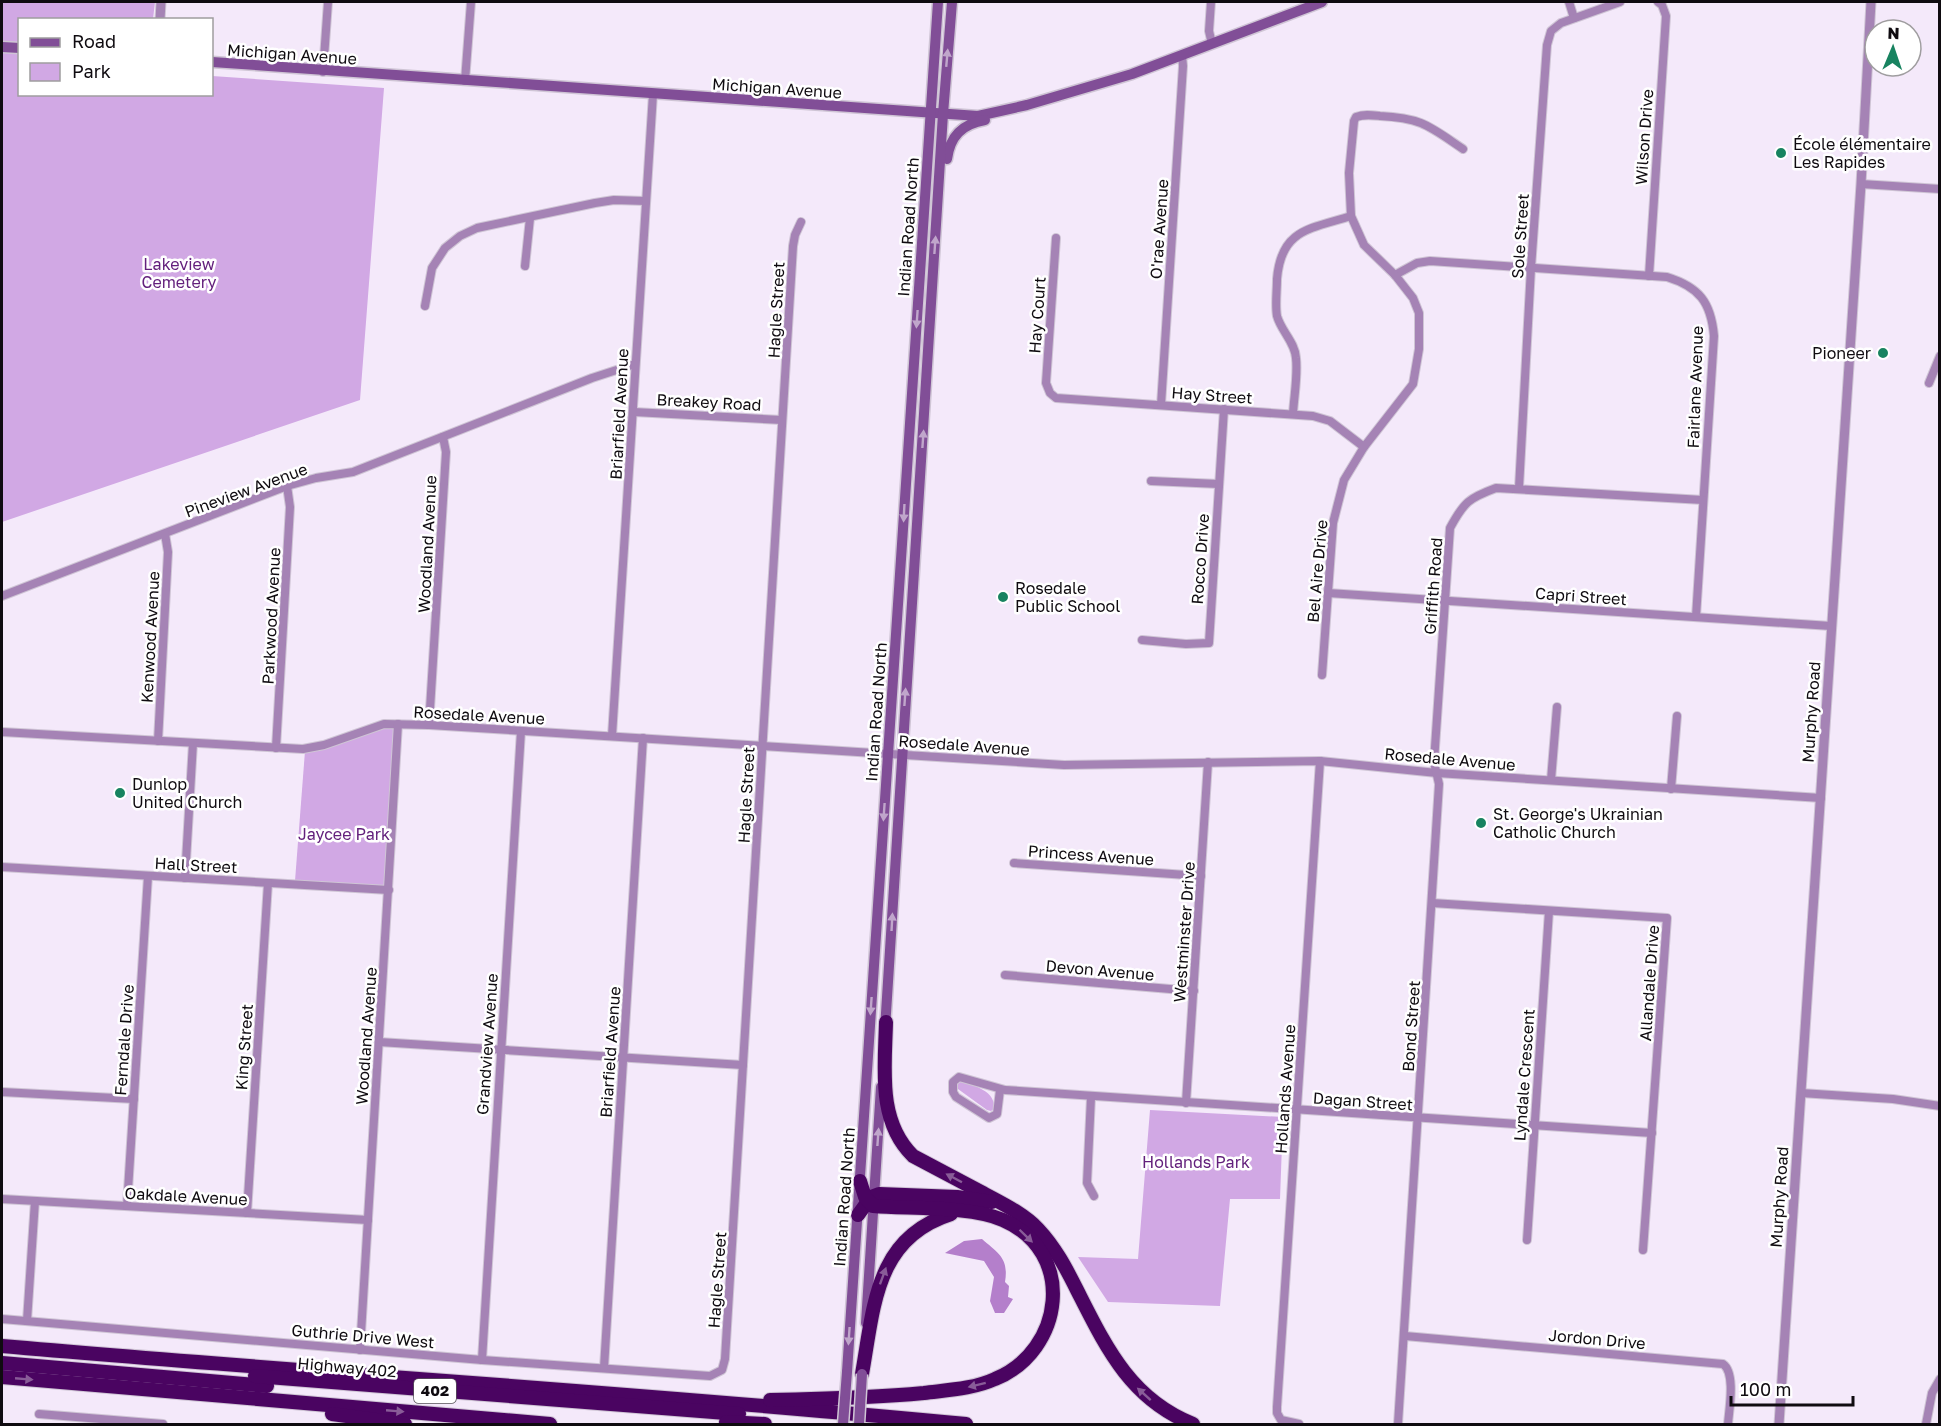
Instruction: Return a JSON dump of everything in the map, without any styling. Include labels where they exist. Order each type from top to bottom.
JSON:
[{"type":"highway","points":[[885,1022],[884,1087],[892,1126],[902,1145],[913,1156],[1006,1205],[1028,1220],[1061,1257],[1112,1357],[1137,1388],[1166,1410],[1193,1425]]},
{"type":"highway","points":[[860,1181],[872,1201]]},
{"type":"highway","points":[[858,1215],[872,1201],[900,1194],[957,1197],[1006,1205]]},
{"type":"highway","points":[[686,1399],[816,1399],[898,1395],[972,1386],[995,1379],[1014,1369],[1035,1350],[1048,1326],[1053,1307],[1050,1271],[1036,1247],[1017,1227],[1000,1219],[974,1212],[872,1201]]},
{"type":"highway","points":[[862,1374],[876,1299],[881,1280],[893,1255],[908,1237],[931,1221],[951,1214],[974,1212]]},
{"type":"highway","points":[[2,1346],[204,1364],[686,1399],[966,1425]]},
{"type":"highway","name":"Highway 402","points":[[2,1354],[564,1402],[869,1425]]},
{"type":"highway","points":[[2,1363],[563,1411],[765,1425]]},
{"type":"highway","name":"402","points":[[2,1377],[550,1425]]},
{"type":"highway","points":[[86,1384],[208,1402],[340,1415],[405,1425]]},
{"type":"main road","name":"Indian Road North","points":[[843,1425],[938,2]]},
{"type":"main road","name":"Indian Road North","points":[[859,1425],[952,2]]},
{"type":"main road","name":"Michigan Avenue","points":[[213,62],[323,72],[978,116],[1027,105],[1132,74],[1322,2]]},
{"type":"main road","points":[[2,47],[18,48]]},
{"type":"main road","points":[[939,191],[950,144],[961,129],[979,121],[1008,115],[1027,105]]},
{"type":"street","points":[[160,18],[161,2]]},
{"type":"street","points":[[323,72],[328,2]]},
{"type":"street","points":[[465,81],[471,2]]},
{"type":"street","points":[[1210,2],[1209,31],[1212,44]]},
{"type":"street","points":[[1569,2],[1574,18],[1620,2]]},
{"type":"street","name":"Wilson Drive","points":[[1649,276],[1666,16],[1662,5],[1658,2]]},
{"type":"street","name":"Murphy Road","points":[[1779,1425],[1871,2]]},
{"type":"street","name":"Sole Street","points":[[1519,488],[1531,268],[1547,45],[1555,27],[1574,18]]},
{"type":"street","name":"O'rae Avenue","points":[[1161,405],[1182,56]]},
{"type":"street","name":"Briarfield Avenue","points":[[612,736],[653,94]]},
{"type":"street","name":"Bel Aire Drive","points":[[1322,675],[1333,523],[1337,502],[1344,480],[1364,447],[1413,384],[1419,349],[1419,314],[1413,298],[1395,275],[1364,245],[1351,216],[1349,173],[1354,121],[1356,117],[1365,115],[1412,119],[1426,124],[1463,149]]},
{"type":"street","points":[[1861,184],[1940,189]]},
{"type":"street","points":[[425,306],[432,268],[445,248],[460,236],[477,228],[606,201],[646,201]]},
{"type":"street","points":[[1293,414],[1296,358],[1295,351],[1277,315],[1279,264],[1285,248],[1299,234],[1351,216]]},
{"type":"street","points":[[525,266],[530,218]]},
{"type":"street","name":"Hagle Street","points":[[722,1370],[725,1359],[793,246],[801,222]]},
{"type":"street","name":"Hay Court","points":[[1050,393],[1046,383],[1056,238]]},
{"type":"street","name":"Fairlane Avenue","points":[[1395,275],[1417,263],[1430,261],[1667,276],[1690,286],[1708,306],[1714,336],[1696,617]]},
{"type":"street","points":[[1929,383],[1940,356]]},
{"type":"street","name":"Pineview Avenue","points":[[2,596],[287,486],[316,478],[353,472],[592,378],[635,364]]},
{"type":"street","name":"Hay Street","points":[[1050,393],[1056,398],[1313,416],[1330,421],[1364,447]]},
{"type":"street","name":"Rocco Drive","points":[[1142,640],[1179,644],[1209,643],[1224,409]]},
{"type":"street","name":"Breakey Road","points":[[634,412],[782,420]]},
{"type":"street","name":"Woodland Avenue","points":[[429,725],[446,452],[443,437]]},
{"type":"street","points":[[1151,481],[1219,484]]},
{"type":"street","name":"Parkwood Avenue","points":[[276,748],[291,507],[287,486]]},
{"type":"street","name":"Griffith Road","points":[[1437,773],[1434,762],[1450,528],[1460,510],[1474,496],[1496,488],[1703,500]]},
{"type":"street","name":"Kenwood Avenue","points":[[158,741],[168,552],[165,534]]},
{"type":"street","name":"Capri Street","points":[[1328,593],[1832,626]]},
{"type":"street","points":[[1551,780],[1557,707]]},
{"type":"street","points":[[1671,789],[1677,716]]},
{"type":"street","name":"Rosedale Avenue","points":[[2,732],[303,749],[370,728],[398,724],[429,725],[1064,765],[1320,761],[1437,773],[1821,798]]},
{"type":"street","name":"Woodland Avenue","points":[[360,1350],[398,724]]},
{"type":"street","name":"Grandview Avenue","points":[[482,1360],[521,730]]},
{"type":"street","name":"Briarfield Avenue","points":[[604,1368],[643,738]]},
{"type":"street","points":[[185,878],[194,743]]},
{"type":"street","name":"Hollands Avenue","points":[[1299,1425],[1285,1422],[1279,1417],[1277,1407],[1320,761]]},
{"type":"street","name":"Westminster Drive","points":[[1186,1102],[1208,762]]},
{"type":"street","name":"Bond Street","points":[[1398,1425],[1432,903],[1439,784],[1437,773]]},
{"type":"street","name":"Princess Avenue","points":[[1014,863],[1201,876]]},
{"type":"street","name":"Hall Street","points":[[2,867],[389,890]]},
{"type":"street","name":"Ferndale Drive","points":[[127,1206],[148,876]]},
{"type":"street","name":"King Street","points":[[247,1214],[268,883]]},
{"type":"street","name":"Allandale Drive","points":[[1432,903],[1667,918],[1644,1250]]},
{"type":"street","name":"Lyndale Crescent","points":[[1527,1240],[1549,910]]},
{"type":"street","name":"Devon Avenue","points":[[1005,975],[1194,991]]},
{"type":"street","points":[[379,1042],[743,1065]]},
{"type":"street","name":"Dagan Street","points":[[1000,1090],[997,1114],[989,1118],[956,1097],[952,1087],[953,1082],[959,1077],[1000,1090],[1652,1133]]},
{"type":"street","points":[[2,1092],[134,1099]]},
{"type":"street","points":[[1801,1093],[1893,1099],[1940,1106]]},
{"type":"street","points":[[1091,1096],[1087,1183],[1094,1196]]},
{"type":"street","name":"Oakdale Avenue","points":[[2,1199],[368,1220]]},
{"type":"street","points":[[27,1322],[35,1201]]},
{"type":"street","name":"Guthrie Drive West","points":[[2,1319],[482,1360],[710,1376],[722,1370]]},
{"type":"street","name":"Jordon Drive","points":[[1405,1336],[1723,1364],[1727,1366],[1730,1376],[1728,1425]]},
{"type":"street","points":[[1926,1425],[1932,1393],[1940,1379]]},
{"type":"street","points":[[39,1414],[163,1425]]},
{"type":"green space","name":"Lakeview Cemetery","points":[[2,2],[155,2],[153,18],[18,18],[18,96],[213,96],[213,76],[384,88],[360,400],[2,522]]},
{"type":"green space","name":"Jaycee Park","points":[[385,725],[395,726],[388,886],[295,881],[305,751]]},
{"type":"green space","points":[[961,1081],[984,1090],[992,1098],[994,1109],[987,1110],[958,1089],[956,1084]]},
{"type":"green space","name":"Hollands Park","points":[[1150,1110],[1283,1117],[1280,1199],[1230,1199],[1220,1306],[1108,1302],[1078,1257],[1138,1259]]},
{"type":"shaded area","points":[[982,1239],[997,1252],[1004,1262],[1005,1282],[1009,1286],[1008,1297],[1013,1299],[1004,1313],[995,1313],[990,1301],[994,1277],[984,1261],[945,1253],[964,1241]]},
{"type":"place","name":"École élémentaire Les Rapides","points":[[1781,153]]},
{"type":"place","name":"Pioneer","points":[[1883,353]]},
{"type":"place","name":"Rosedale Public School","points":[[1003,597]]},
{"type":"place","name":"Dunlop United Church","points":[[120,793]]},
{"type":"place","name":"St. George's Ukrainian Catholic Church","points":[[1481,823]]}]
